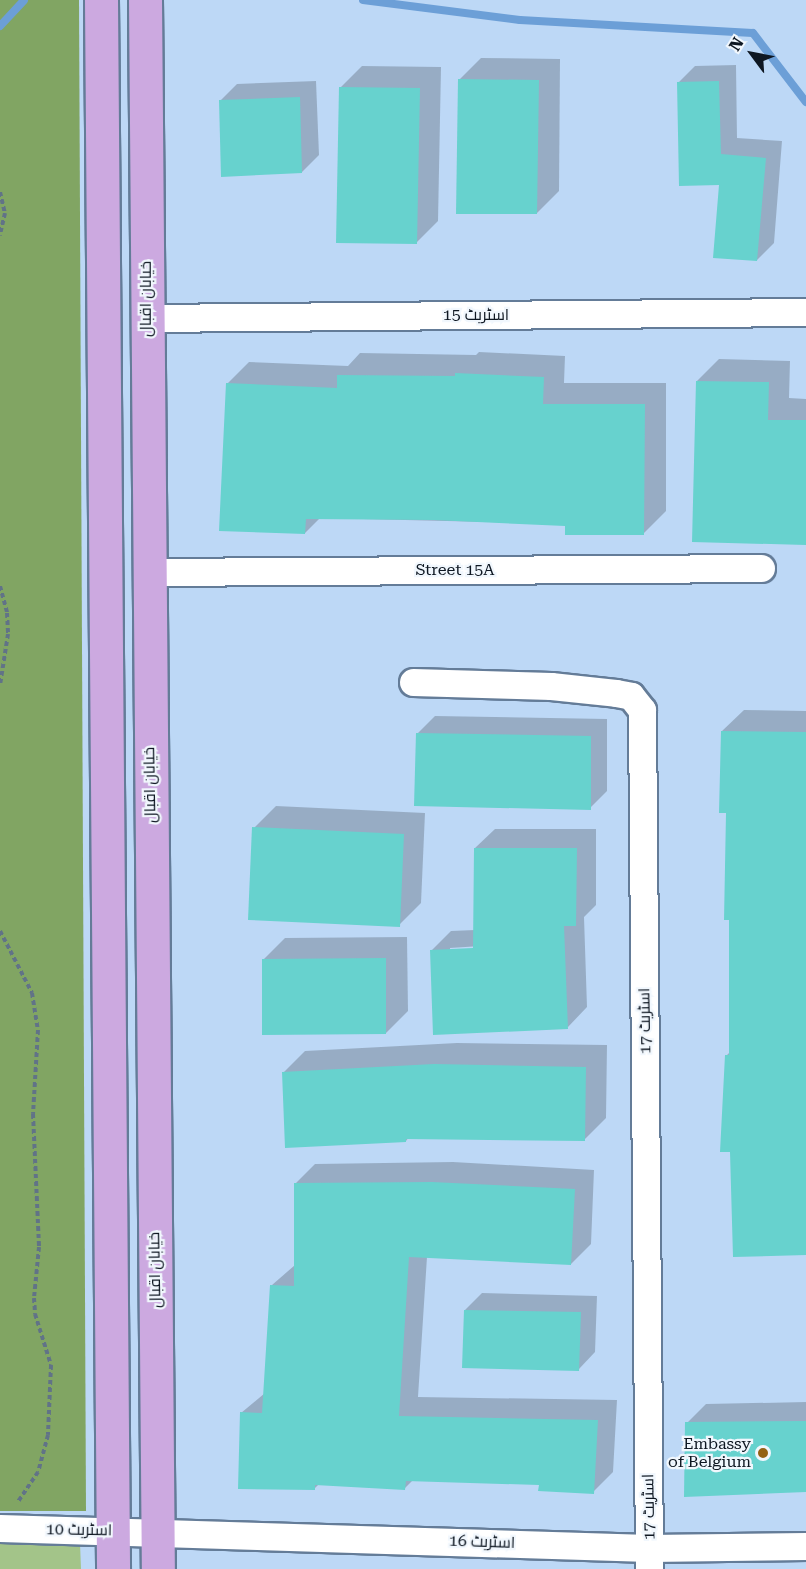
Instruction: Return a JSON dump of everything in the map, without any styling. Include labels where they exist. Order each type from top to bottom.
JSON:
[{"type":"main road","points":[[101,0],[113,1569]]},
{"type":"main road","name":"خیابان اقبال","points":[[145,0],[158,1569]]},
{"type":"street","name":"اسٹریٹ 15","points":[[146,318],[806,312]]},
{"type":"street","name":"Street 15A","points":[[148,572],[761,568]]},
{"type":"street","name":"اسٹریٹ 17","points":[[413,682],[616,693],[631,696],[642,710],[649,1558]]},
{"type":"street","name":"اسٹریٹ 10","points":[[0,1528],[158,1531]]},
{"type":"street","name":"اسٹریٹ 16","points":[[158,1531],[649,1558],[806,1545]]},
{"type":"path","points":[[0,192],[5,213],[0,236]]},
{"type":"path","points":[[0,586],[8,634],[0,685]]},
{"type":"path","points":[[0,931],[32,993],[38,1030],[33,1114],[39,1247],[34,1298],[35,1314],[51,1365],[48,1435],[38,1472],[24,1496],[12,1504]]},
{"type":"green space","points":[[0,0],[79,0],[86,1511],[0,1511]]},
{"type":"green space","points":[[0,1542],[80,1543],[81,1569],[0,1569]]},
{"type":"building","points":[[458,79],[539,80],[537,214],[456,214]]},
{"type":"building","points":[[719,81],[721,154],[766,158],[757,261],[713,258],[719,185],[679,186],[677,82]]},
{"type":"building","points":[[339,87],[420,88],[417,244],[336,243]]},
{"type":"building","points":[[300,97],[302,173],[221,177],[219,100]]},
{"type":"building","points":[[455,373],[544,377],[543,404],[645,404],[644,535],[565,535],[565,526],[434,520],[306,519],[305,534],[219,531],[226,383],[337,388],[337,375],[455,376]]},
{"type":"building","points":[[696,381],[769,382],[768,420],[806,420],[806,545],[692,542]]},
{"type":"building","points":[[721,731],[806,732],[806,1255],[733,1257],[730,1152],[720,1152],[725,1055],[729,1055],[729,920],[724,920],[726,813],[719,813]]},
{"type":"building","points":[[416,733],[591,736],[591,810],[414,806]]},
{"type":"building","points":[[252,827],[404,834],[400,927],[248,920]]},
{"type":"building","points":[[474,848],[577,848],[576,926],[564,926],[568,1029],[433,1035],[430,950],[473,948]]},
{"type":"building","points":[[386,958],[386,1034],[262,1035],[262,959]]},
{"type":"building","points":[[434,1064],[586,1067],[585,1141],[406,1139],[406,1142],[285,1148],[282,1072]]},
{"type":"building","points":[[432,1182],[575,1189],[571,1265],[409,1257],[399,1416],[598,1420],[594,1494],[538,1491],[539,1485],[406,1481],[405,1490],[315,1485],[315,1490],[238,1489],[240,1412],[262,1413],[270,1285],[294,1286],[294,1183]]},
{"type":"building","points":[[464,1310],[581,1312],[579,1371],[462,1368]]},
{"type":"building","points":[[806,1421],[806,1492],[684,1497],[685,1422]]},
{"type":"waterway","points":[[0,26],[24,0]]},
{"type":"waterway","points":[[363,0],[520,20],[753,33],[806,102]]},
{"type":"place","name":"Embassy of Belgium","points":[[763,1453]]}]
